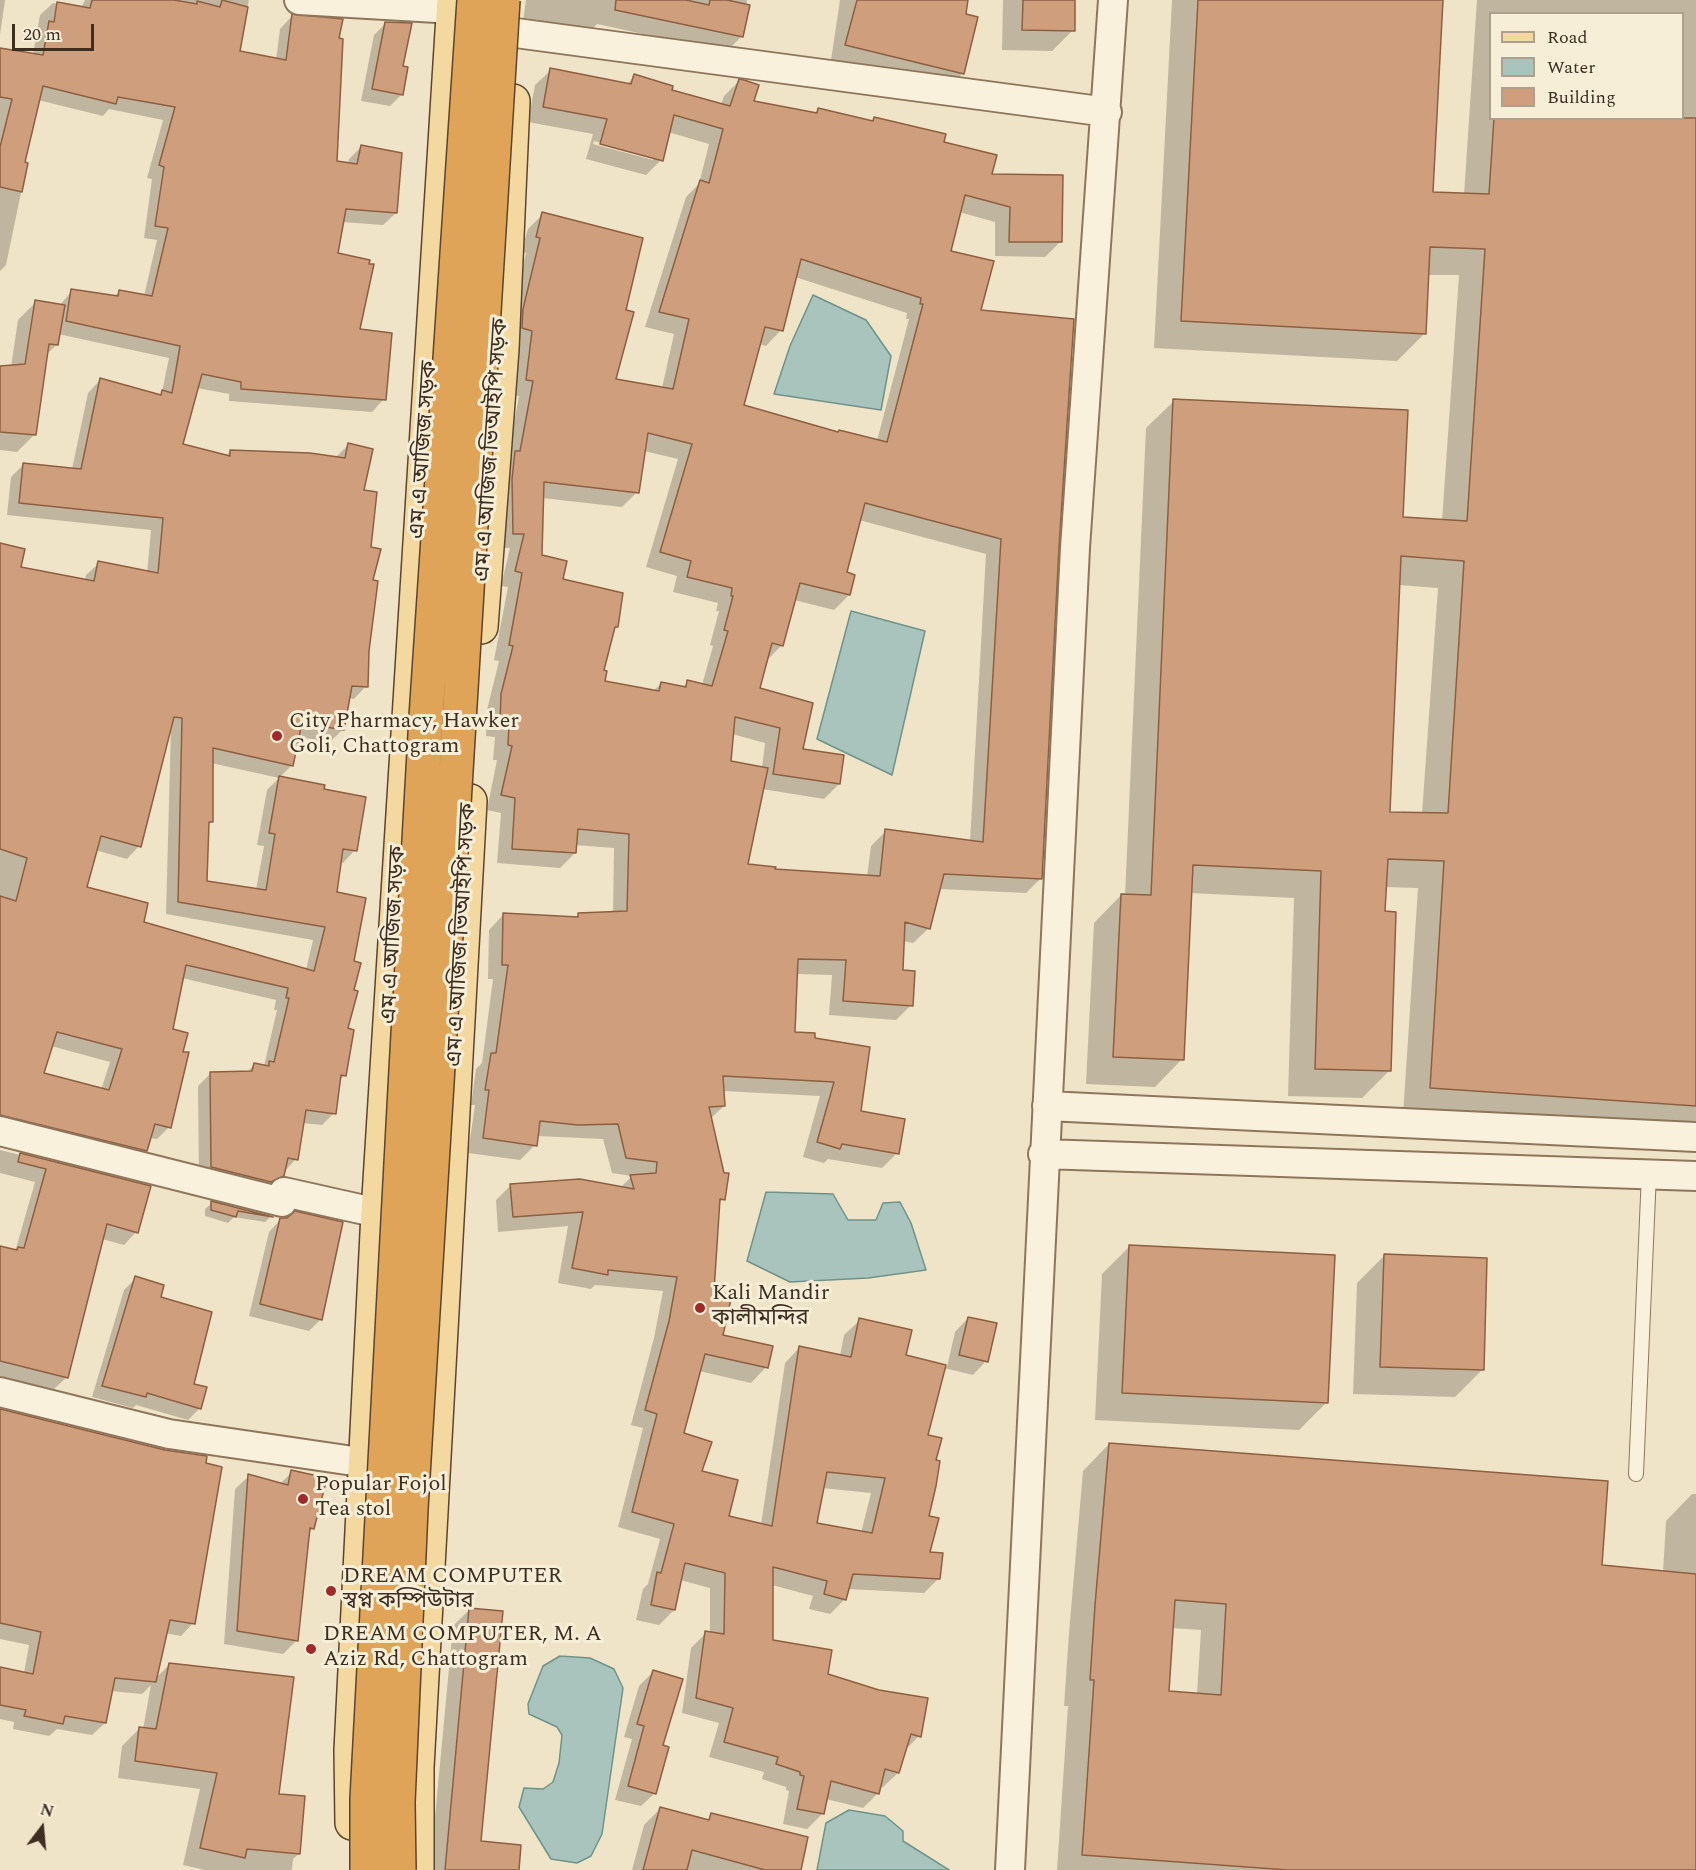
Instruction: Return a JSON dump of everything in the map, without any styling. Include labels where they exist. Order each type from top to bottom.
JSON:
[{"type":"highway","points":[[399,1870],[398,1802],[412,1498],[503,0]]},
{"type":"highway","points":[[368,1870],[367,1799],[460,3]]},
{"type":"main road","name":"এম এ আজিজ ভিআইপি সড়ক","points":[[417,1870],[417,1767],[430,1522],[479,650],[502,349],[518,0]]},
{"type":"main road","name":"এম এ আজিজ সড়ক","points":[[353,1870],[351,1750],[378,1213],[460,3]]},
{"type":"street","points":[[299,0],[460,3],[516,33],[1107,112]]},
{"type":"street","points":[[1010,1870],[1043,1154],[1075,548],[1113,0]]},
{"type":"street","points":[[1047,1106],[1696,1137]]},
{"type":"street","points":[[0,1131],[282,1202],[284,1192],[378,1213]]},
{"type":"street","points":[[1649,1173],[1650,1135]]},
{"type":"street","points":[[1043,1154],[1696,1176]]},
{"type":"street","points":[[0,1392],[169,1434],[367,1463]]},
{"type":"lane","points":[[1636,1474],[1649,1173]]},
{"type":"water","points":[[813,295],[866,320],[891,356],[881,410],[774,394],[790,346]]},
{"type":"water","points":[[851,611],[925,631],[892,775],[817,739]]},
{"type":"water","points":[[766,1192],[833,1194],[848,1220],[876,1220],[883,1203],[900,1202],[911,1223],[926,1270],[868,1278],[790,1282],[747,1261]]},
{"type":"water","points":[[560,1656],[590,1658],[614,1669],[623,1688],[602,1834],[591,1856],[577,1863],[551,1859],[519,1807],[524,1788],[543,1789],[553,1782],[559,1763],[562,1735],[557,1727],[529,1714],[528,1704],[543,1666]]},
{"type":"water","points":[[849,1810],[885,1816],[903,1831],[903,1841],[949,1870],[817,1870],[826,1823]]},
{"type":"building","points":[[92,0],[174,0],[197,4],[197,1],[220,7],[222,0],[248,7],[240,51],[286,60],[292,14],[343,19],[339,38],[343,39],[337,161],[357,164],[361,145],[402,153],[397,213],[346,209],[338,253],[370,260],[369,264],[374,264],[360,329],[392,333],[386,400],[241,389],[241,382],[202,374],[183,444],[230,456],[230,450],[310,453],[345,458],[348,443],[373,449],[364,490],[377,492],[371,547],[381,549],[373,580],[378,581],[369,651],[368,687],[352,686],[344,730],[302,723],[293,766],[213,748],[213,822],[209,822],[207,881],[266,890],[275,834],[269,833],[279,776],[325,785],[324,789],[366,797],[357,851],[343,849],[337,892],[366,898],[354,961],[361,963],[354,990],[358,991],[348,1028],[354,1030],[346,1076],[341,1075],[336,1114],[306,1110],[298,1160],[288,1158],[284,1176],[271,1182],[211,1167],[210,1072],[252,1071],[254,1063],[269,1066],[269,1061],[274,1062],[289,998],[286,998],[288,988],[186,965],[173,1029],[188,1033],[183,1052],[189,1052],[171,1128],[155,1124],[147,1151],[0,1115],[0,896],[16,901],[27,858],[0,849],[0,543],[25,549],[21,567],[94,581],[98,561],[158,573],[163,518],[19,503],[23,463],[81,469],[100,378],[161,395],[162,390],[172,393],[180,346],[66,321],[71,289],[118,296],[119,290],[152,296],[168,228],[155,226],[164,167],[159,165],[175,107],[118,97],[116,104],[43,86],[25,162],[28,163],[22,192],[0,187],[0,147],[12,99],[0,97],[0,48],[43,55],[49,21],[54,22],[57,2],[90,8]],"holes":[[[174,717],[182,718],[178,902],[325,927],[314,971],[144,922],[148,903],[87,887],[101,836],[141,847]],[[57,1032],[122,1049],[109,1090],[44,1073]]]},
{"type":"building","points":[[616,0],[686,0],[709,5],[710,0],[727,0],[750,5],[743,37],[615,10]]},
{"type":"building","points":[[857,0],[968,0],[966,14],[978,17],[964,74],[845,45]]},
{"type":"building","points":[[1023,0],[1075,0],[1075,31],[1022,30]]},
{"type":"building","points":[[1198,0],[1443,0],[1433,192],[1489,194],[1494,120],[1684,120],[1684,118],[1696,118],[1696,1106],[1430,1088],[1444,861],[1388,859],[1385,911],[1396,912],[1391,1071],[1315,1069],[1321,871],[1193,865],[1184,1060],[1113,1057],[1121,894],[1151,895],[1173,399],[1408,410],[1403,517],[1467,521],[1485,249],[1430,247],[1426,334],[1181,321]],"holes":[[[1401,556],[1464,561],[1448,813],[1390,812]]]},
{"type":"building","points":[[385,22],[412,23],[403,66],[408,67],[403,95],[372,89]]},
{"type":"building","points":[[550,68],[631,84],[634,74],[673,86],[672,90],[730,106],[739,79],[759,85],[754,101],[817,113],[818,108],[873,121],[874,117],[946,134],[944,142],[997,155],[992,174],[1063,175],[1062,242],[1009,242],[1010,207],[965,195],[951,251],[994,261],[981,310],[1074,319],[1059,547],[1042,879],[944,874],[930,929],[905,922],[903,970],[915,971],[913,1006],[843,1001],[846,960],[798,959],[795,1032],[815,1033],[815,1038],[870,1047],[861,1111],[905,1119],[899,1154],[842,1144],[840,1149],[817,1142],[834,1082],[723,1076],[725,1106],[709,1107],[724,1173],[729,1173],[725,1200],[720,1199],[714,1291],[732,1295],[723,1335],[773,1346],[768,1368],[705,1354],[684,1433],[712,1442],[702,1471],[738,1480],[729,1516],[772,1526],[799,1346],[851,1357],[859,1318],[912,1330],[906,1355],[946,1365],[928,1435],[942,1438],[936,1460],[940,1461],[929,1516],[939,1518],[930,1552],[943,1553],[940,1579],[853,1574],[846,1600],[824,1594],[827,1581],[773,1567],[773,1640],[832,1650],[828,1674],[879,1690],[928,1698],[921,1737],[911,1734],[899,1773],[885,1769],[879,1794],[831,1781],[824,1814],[797,1809],[804,1776],[800,1775],[800,1772],[776,1764],[778,1757],[724,1742],[733,1708],[696,1698],[705,1631],[724,1634],[725,1573],[685,1563],[675,1610],[651,1605],[657,1572],[661,1573],[674,1524],[632,1512],[657,1414],[645,1410],[669,1321],[677,1277],[608,1270],[608,1275],[572,1268],[583,1212],[513,1217],[510,1184],[580,1179],[634,1189],[630,1175],[656,1173],[657,1162],[626,1158],[618,1124],[578,1125],[540,1121],[537,1146],[483,1138],[489,1090],[485,1090],[491,1053],[496,1053],[508,965],[502,965],[503,913],[578,917],[578,913],[627,911],[629,834],[578,829],[576,853],[512,849],[515,798],[501,795],[512,746],[508,745],[509,723],[500,722],[501,694],[513,646],[509,645],[522,573],[515,571],[524,534],[513,534],[512,479],[515,451],[520,451],[533,381],[526,380],[532,331],[522,328],[523,309],[540,238],[536,237],[542,212],[643,238],[626,310],[634,312],[616,379],[673,389],[689,319],[659,312],[700,180],[709,183],[723,129],[674,115],[663,161],[600,144],[607,119],[543,107]],"holes":[[[801,259],[921,298],[920,304],[923,304],[887,442],[839,430],[838,432],[744,405],[765,327],[783,331]],[[648,433],[692,444],[660,552],[691,561],[687,577],[732,588],[731,596],[733,596],[724,630],[728,631],[712,686],[687,680],[686,687],[661,682],[659,691],[605,681],[607,671],[604,670],[615,627],[618,627],[623,593],[563,579],[567,561],[542,555],[544,482],[639,493]],[[865,503],[1001,539],[983,842],[885,829],[880,876],[775,869],[776,867],[748,864],[768,768],[731,761],[735,717],[780,728],[773,774],[840,784],[844,755],[803,749],[813,703],[760,688],[772,643],[783,646],[800,583],[850,595],[855,575],[847,572]],[[827,1472],[885,1478],[872,1533],[817,1523]]]},
{"type":"building","points":[[35,300],[65,305],[58,345],[49,344],[36,435],[0,432],[0,366],[25,364]]},
{"type":"building","points":[[20,1153],[151,1186],[138,1233],[107,1224],[68,1378],[0,1361],[0,1246],[17,1250],[18,1247],[24,1248],[46,1169],[18,1162]]},
{"type":"building","points":[[211,1201],[273,1217],[238,1211],[236,1217],[211,1210]]},
{"type":"building","points":[[295,1211],[343,1222],[322,1320],[260,1304],[280,1218],[287,1218]]},
{"type":"building","points":[[1129,1245],[1335,1255],[1328,1403],[1122,1393]]},
{"type":"building","points":[[1384,1254],[1487,1258],[1484,1370],[1380,1367]]},
{"type":"building","points":[[135,1276],[164,1285],[161,1297],[212,1312],[194,1384],[207,1387],[201,1409],[147,1393],[146,1397],[102,1386]]},
{"type":"building","points":[[968,1317],[997,1323],[988,1362],[959,1355]]},
{"type":"building","points":[[0,1409],[165,1450],[207,1456],[206,1463],[222,1467],[195,1624],[170,1620],[156,1682],[115,1678],[106,1723],[65,1716],[63,1724],[24,1716],[26,1710],[0,1705],[0,1667],[33,1674],[41,1632],[0,1623]]},
{"type":"building","points":[[1109,1443],[1608,1481],[1602,1565],[1696,1574],[1696,1870],[1288,1870],[1082,1855],[1094,1680],[1090,1680]],"holes":[[[1175,1600],[1226,1604],[1221,1695],[1169,1691]]]},
{"type":"building","points":[[291,1470],[327,1478],[314,1529],[310,1528],[298,1641],[237,1631],[248,1474],[288,1485]]},
{"type":"building","points":[[469,1608],[503,1611],[481,1841],[521,1845],[519,1870],[445,1870]]},
{"type":"building","points":[[169,1663],[294,1677],[279,1794],[305,1796],[300,1854],[247,1849],[245,1858],[200,1848],[217,1773],[135,1761],[139,1727],[156,1729]]},
{"type":"building","points":[[653,1670],[683,1679],[663,1745],[669,1747],[656,1794],[628,1786],[644,1726],[637,1724]]},
{"type":"building","points":[[660,1807],[709,1820],[711,1813],[808,1837],[801,1870],[765,1870],[692,1850],[687,1870],[643,1870]]},
{"type":"place","name":"City Pharmacy, Hawker Goli, Chattogram","points":[[277,736]]},
{"type":"place","name":"Kali Mandir কালীমন্দির","points":[[700,1308]]},
{"type":"place","name":"Popular Fojol Tea stol","points":[[303,1499]]},
{"type":"place","name":"DREAM COMPUTER স্বপ্ন কম্পিউটার","points":[[331,1591]]},
{"type":"place","name":"DREAM COMPUTER, M. A Aziz Rd, Chattogram","points":[[311,1649]]}]
